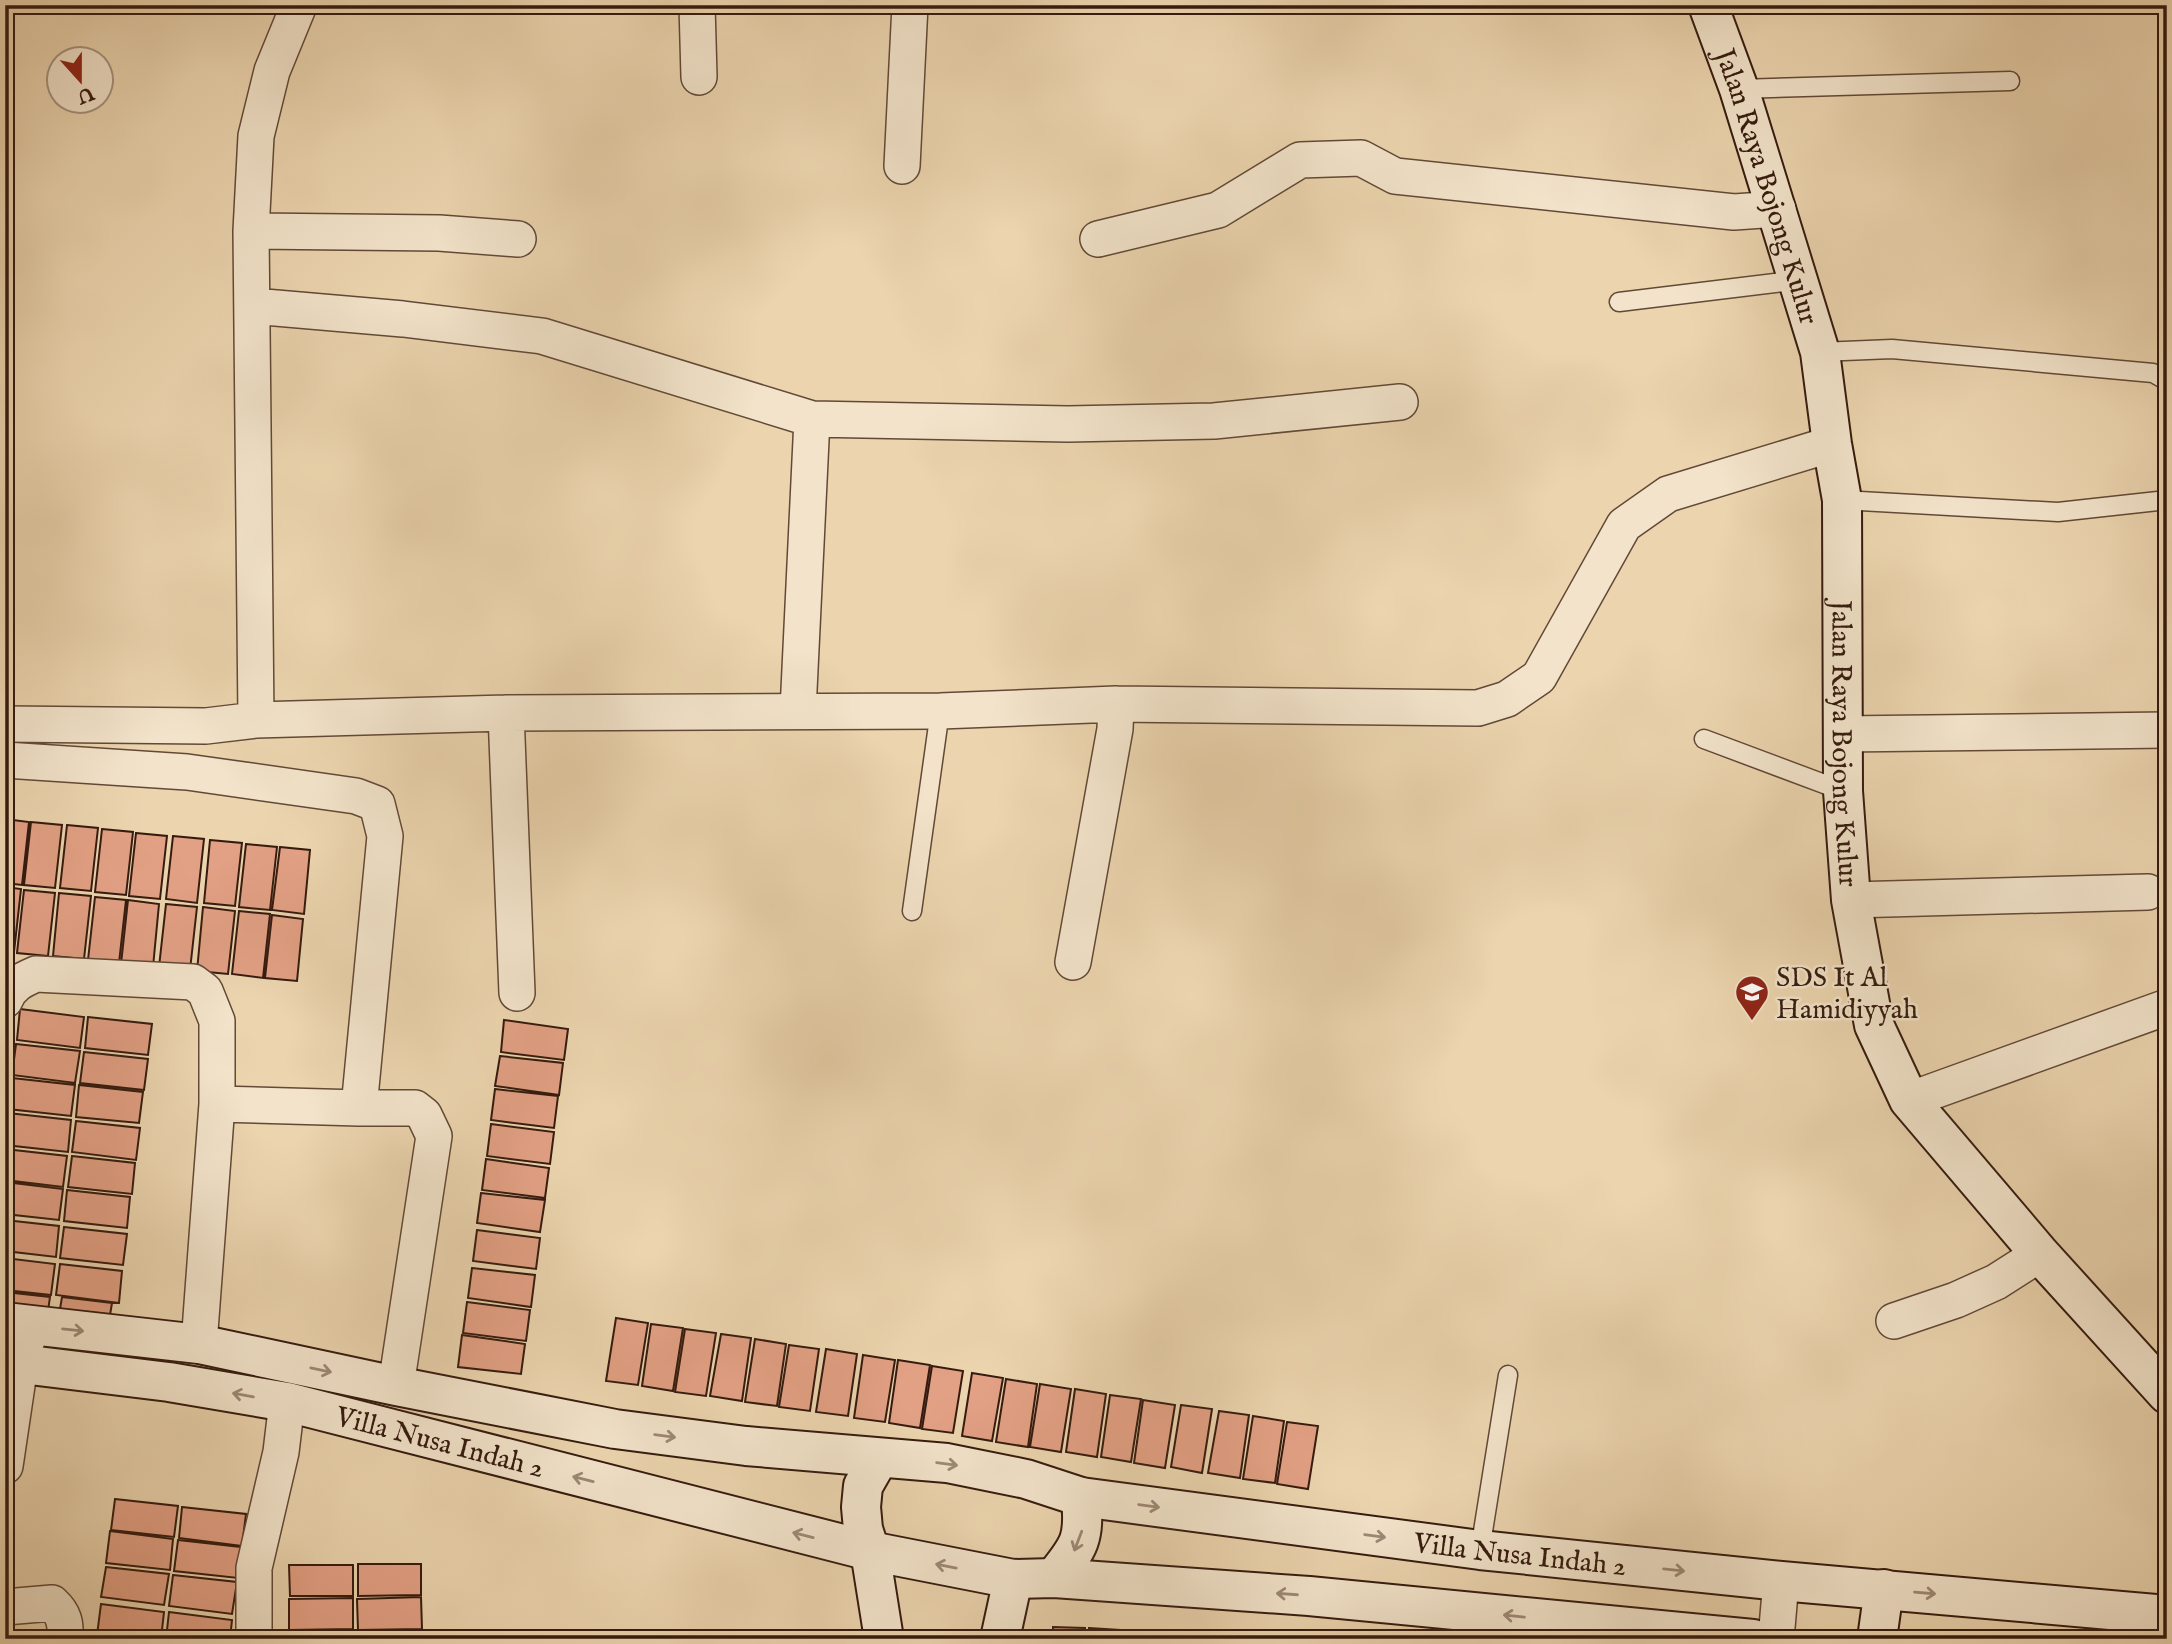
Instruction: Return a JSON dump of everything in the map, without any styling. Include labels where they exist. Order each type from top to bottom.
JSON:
[{"type":"main road","name":"Jalan Raya Bojong Kulur","points":[[1708,5],[1739,89],[1821,352],[1832,444],[1843,500],[1843,791],[1851,900],[1874,1025],[1909,1100],[2040,1254],[2167,1394]]},
{"type":"main road","name":"Villa Nusa Indah 2","points":[[18,1324],[199,1344],[615,1429],[746,1446],[961,1466],[1026,1479],[1081,1497],[1480,1550],[1781,1581],[2167,1615]]},
{"type":"main road","name":"Villa Nusa Indah 2","points":[[13,1363],[169,1382],[288,1402],[870,1551],[1013,1579],[1054,1578],[1309,1596],[1753,1639]]},
{"type":"main road","points":[[879,1458],[863,1486],[861,1507],[884,1639]]},
{"type":"main road","points":[[1054,1578],[1078,1546],[1084,1526],[1081,1497]]},
{"type":"main road","points":[[1000,1639],[1013,1579]]},
{"type":"main road","points":[[1877,1639],[1884,1589]]},
{"type":"street","points":[[256,720],[251,231],[256,136],[271,71],[299,5]]},
{"type":"street","points":[[696,5],[699,77]]},
{"type":"street","points":[[902,166],[910,5]]},
{"type":"street","points":[[1098,239],[1218,211],[1300,160],[1361,158],[1395,176],[1734,212],[1778,209]]},
{"type":"street","points":[[251,231],[439,233],[518,239]]},
{"type":"street","points":[[253,306],[402,319],[542,336],[812,419],[1068,424],[1214,421],[1400,402]]},
{"type":"street","points":[[798,711],[812,419]]},
{"type":"street","points":[[5,724],[206,726],[256,720],[506,713],[940,711],[1116,704],[1478,708],[1507,699],[1539,677],[1624,525],[1668,494],[1832,444]]},
{"type":"street","points":[[1073,962],[1115,729],[1116,704]]},
{"type":"street","points":[[506,713],[517,993]]},
{"type":"street","points":[[1842,734],[2167,730]]},
{"type":"street","points":[[5,760],[187,772],[356,796],[377,804],[385,836],[359,1108]]},
{"type":"street","points":[[1851,900],[2148,892]]},
{"type":"street","points":[[5,999],[20,980],[36,974],[193,982],[205,991],[217,1021],[217,1104],[199,1344]]},
{"type":"street","points":[[1909,1100],[2167,1007]]},
{"type":"street","points":[[217,1104],[415,1108],[424,1115],[433,1136],[396,1386]]},
{"type":"street","points":[[1894,1321],[1956,1300],[1996,1282],[2040,1254]]},
{"type":"street","points":[[5,1466],[18,1324]]},
{"type":"street","points":[[254,1639],[254,1568],[281,1452],[288,1402]]},
{"type":"street","points":[[1776,1639],[1781,1581]]},
{"type":"street","points":[[5,1607],[52,1603],[61,1611],[66,1624],[65,1639]]},
{"type":"lane","points":[[1739,89],[2010,81]]},
{"type":"lane","points":[[1619,302],[1800,280]]},
{"type":"lane","points":[[1821,352],[1892,349],[2153,373],[2167,381]]},
{"type":"lane","points":[[1843,500],[2058,512],[2167,500]]},
{"type":"lane","points":[[912,911],[940,711]]},
{"type":"lane","points":[[1704,739],[1843,791]]},
{"type":"lane","points":[[1480,1550],[1508,1375]]},
{"type":"building","points":[[5,819],[29,822],[22,885],[5,883]]},
{"type":"building","points":[[31,822],[62,825],[55,888],[24,885]]},
{"type":"building","points":[[67,825],[98,828],[91,891],[60,888]]},
{"type":"building","points":[[102,829],[133,832],[126,895],[95,892]]},
{"type":"building","points":[[136,833],[167,836],[160,899],[129,896]]},
{"type":"building","points":[[173,836],[204,839],[197,903],[166,899]]},
{"type":"building","points":[[210,840],[242,843],[235,906],[204,903]]},
{"type":"building","points":[[246,844],[277,847],[270,910],[239,907]]},
{"type":"building","points":[[280,847],[310,850],[304,914],[272,910]]},
{"type":"building","points":[[5,887],[21,889],[14,952],[5,951]]},
{"type":"building","points":[[24,890],[55,893],[48,956],[17,953]]},
{"type":"building","points":[[59,893],[91,896],[84,959],[53,956]]},
{"type":"building","points":[[95,897],[126,900],[119,963],[88,960]]},
{"type":"building","points":[[128,900],[159,904],[153,967],[121,964]]},
{"type":"building","points":[[166,904],[197,907],[190,970],[159,967]]},
{"type":"building","points":[[203,907],[235,911],[228,974],[197,971]]},
{"type":"building","points":[[239,911],[270,914],[263,978],[232,974]]},
{"type":"building","points":[[272,915],[303,919],[297,981],[265,978]]},
{"type":"building","points":[[20,1009],[84,1017],[80,1048],[17,1040]]},
{"type":"building","points":[[88,1017],[152,1024],[148,1055],[85,1048]]},
{"type":"building","points":[[504,1020],[568,1029],[564,1060],[501,1052]]},
{"type":"building","points":[[16,1044],[80,1051],[75,1083],[12,1075]]},
{"type":"building","points":[[84,1052],[148,1059],[144,1090],[80,1083]]},
{"type":"building","points":[[500,1056],[563,1063],[559,1095],[495,1086]]},
{"type":"building","points":[[12,1078],[75,1085],[71,1116],[8,1109]]},
{"type":"building","points":[[79,1085],[143,1092],[139,1123],[76,1117]]},
{"type":"building","points":[[495,1089],[558,1096],[554,1128],[491,1120]]},
{"type":"building","points":[[8,1113],[71,1120],[68,1152],[5,1145]]},
{"type":"building","points":[[76,1121],[140,1128],[136,1160],[72,1152]]},
{"type":"building","points":[[491,1124],[554,1132],[550,1164],[487,1156]]},
{"type":"building","points":[[5,1149],[67,1156],[63,1187],[5,1180]]},
{"type":"building","points":[[72,1156],[135,1163],[132,1194],[68,1187]]},
{"type":"building","points":[[486,1159],[549,1168],[545,1198],[482,1190]]},
{"type":"building","points":[[5,1182],[63,1189],[59,1220],[5,1214]]},
{"type":"building","points":[[67,1190],[130,1197],[127,1228],[64,1221]]},
{"type":"building","points":[[481,1193],[545,1200],[540,1232],[477,1223]]},
{"type":"building","points":[[5,1220],[59,1226],[56,1257],[5,1251]]},
{"type":"building","points":[[64,1227],[127,1234],[123,1265],[60,1258]]},
{"type":"building","points":[[477,1230],[540,1238],[536,1269],[473,1261]]},
{"type":"building","points":[[5,1258],[55,1264],[51,1295],[5,1290]]},
{"type":"building","points":[[60,1264],[122,1271],[119,1303],[56,1295]]},
{"type":"building","points":[[472,1268],[535,1275],[531,1307],[468,1298]]},
{"type":"building","points":[[5,1292],[50,1297],[46,1325],[5,1320]]},
{"type":"building","points":[[62,1297],[112,1303],[108,1327],[58,1321]]},
{"type":"building","points":[[467,1302],[530,1310],[526,1341],[463,1333]]},
{"type":"building","points":[[616,1318],[648,1323],[638,1385],[606,1381]]},
{"type":"building","points":[[651,1324],[683,1328],[673,1391],[642,1386]]},
{"type":"building","points":[[685,1329],[716,1333],[706,1396],[675,1392]]},
{"type":"building","points":[[721,1334],[751,1338],[742,1401],[710,1396]]},
{"type":"building","points":[[462,1335],[525,1344],[521,1374],[458,1367]]},
{"type":"building","points":[[755,1339],[786,1344],[777,1406],[745,1402]]},
{"type":"building","points":[[789,1345],[819,1349],[810,1411],[779,1407]]},
{"type":"building","points":[[826,1349],[857,1354],[848,1416],[816,1412]]},
{"type":"building","points":[[863,1355],[895,1360],[885,1422],[854,1418]]},
{"type":"building","points":[[898,1360],[930,1365],[920,1428],[889,1423]]},
{"type":"building","points":[[932,1366],[963,1371],[953,1433],[922,1429]]},
{"type":"building","points":[[972,1373],[1003,1378],[992,1441],[962,1436]]},
{"type":"building","points":[[1006,1379],[1037,1384],[1028,1447],[996,1442]]},
{"type":"building","points":[[1040,1384],[1071,1389],[1061,1452],[1030,1447]]},
{"type":"building","points":[[1075,1389],[1106,1394],[1097,1457],[1066,1452]]},
{"type":"building","points":[[1110,1395],[1141,1399],[1131,1462],[1101,1457]]},
{"type":"building","points":[[1143,1400],[1175,1405],[1165,1468],[1134,1463]]},
{"type":"building","points":[[1181,1405],[1212,1409],[1202,1473],[1171,1467]]},
{"type":"building","points":[[1219,1411],[1249,1415],[1240,1478],[1208,1473]]},
{"type":"building","points":[[1253,1416],[1284,1421],[1275,1483],[1243,1479]]},
{"type":"building","points":[[1287,1422],[1318,1426],[1308,1489],[1277,1484]]},
{"type":"building","points":[[115,1499],[178,1506],[174,1537],[111,1530]]},
{"type":"building","points":[[182,1507],[246,1514],[242,1546],[179,1538]]},
{"type":"building","points":[[110,1531],[173,1539],[170,1570],[106,1563]]},
{"type":"building","points":[[178,1540],[241,1547],[238,1578],[174,1571]]},
{"type":"building","points":[[358,1564],[421,1564],[421,1595],[358,1596]]},
{"type":"building","points":[[289,1565],[353,1565],[353,1596],[290,1596]]},
{"type":"building","points":[[106,1567],[169,1574],[164,1605],[101,1597]]},
{"type":"building","points":[[173,1575],[237,1582],[232,1614],[169,1606]]},
{"type":"building","points":[[421,1597],[422,1629],[358,1630],[357,1599]]},
{"type":"building","points":[[353,1598],[353,1629],[289,1630],[289,1599]]},
{"type":"building","points":[[101,1604],[164,1612],[161,1639],[97,1635]]},
{"type":"building","points":[[169,1612],[232,1620],[230,1639],[166,1639]]},
{"type":"building","points":[[1053,1627],[1085,1628],[1085,1639],[1053,1639]]},
{"type":"building","points":[[1089,1628],[1120,1630],[1120,1639],[1088,1639]]},
{"type":"building","points":[[1122,1630],[1154,1632],[1154,1639],[1122,1639]]},
{"type":"building","points":[[1158,1631],[1190,1633],[1190,1639],[1158,1639]]},
{"type":"building","points":[[353,1633],[353,1639],[289,1639],[289,1634]]},
{"type":"building","points":[[358,1633],[421,1633],[421,1639],[358,1639]]},
{"type":"building","points":[[1194,1633],[1225,1634],[1225,1639],[1194,1639]]},
{"type":"building","points":[[1227,1635],[1259,1636],[1259,1639],[1227,1639]]},
{"type":"place","name":"SDS It Al Hamidiyyah","points":[[1752,1022]]}]
